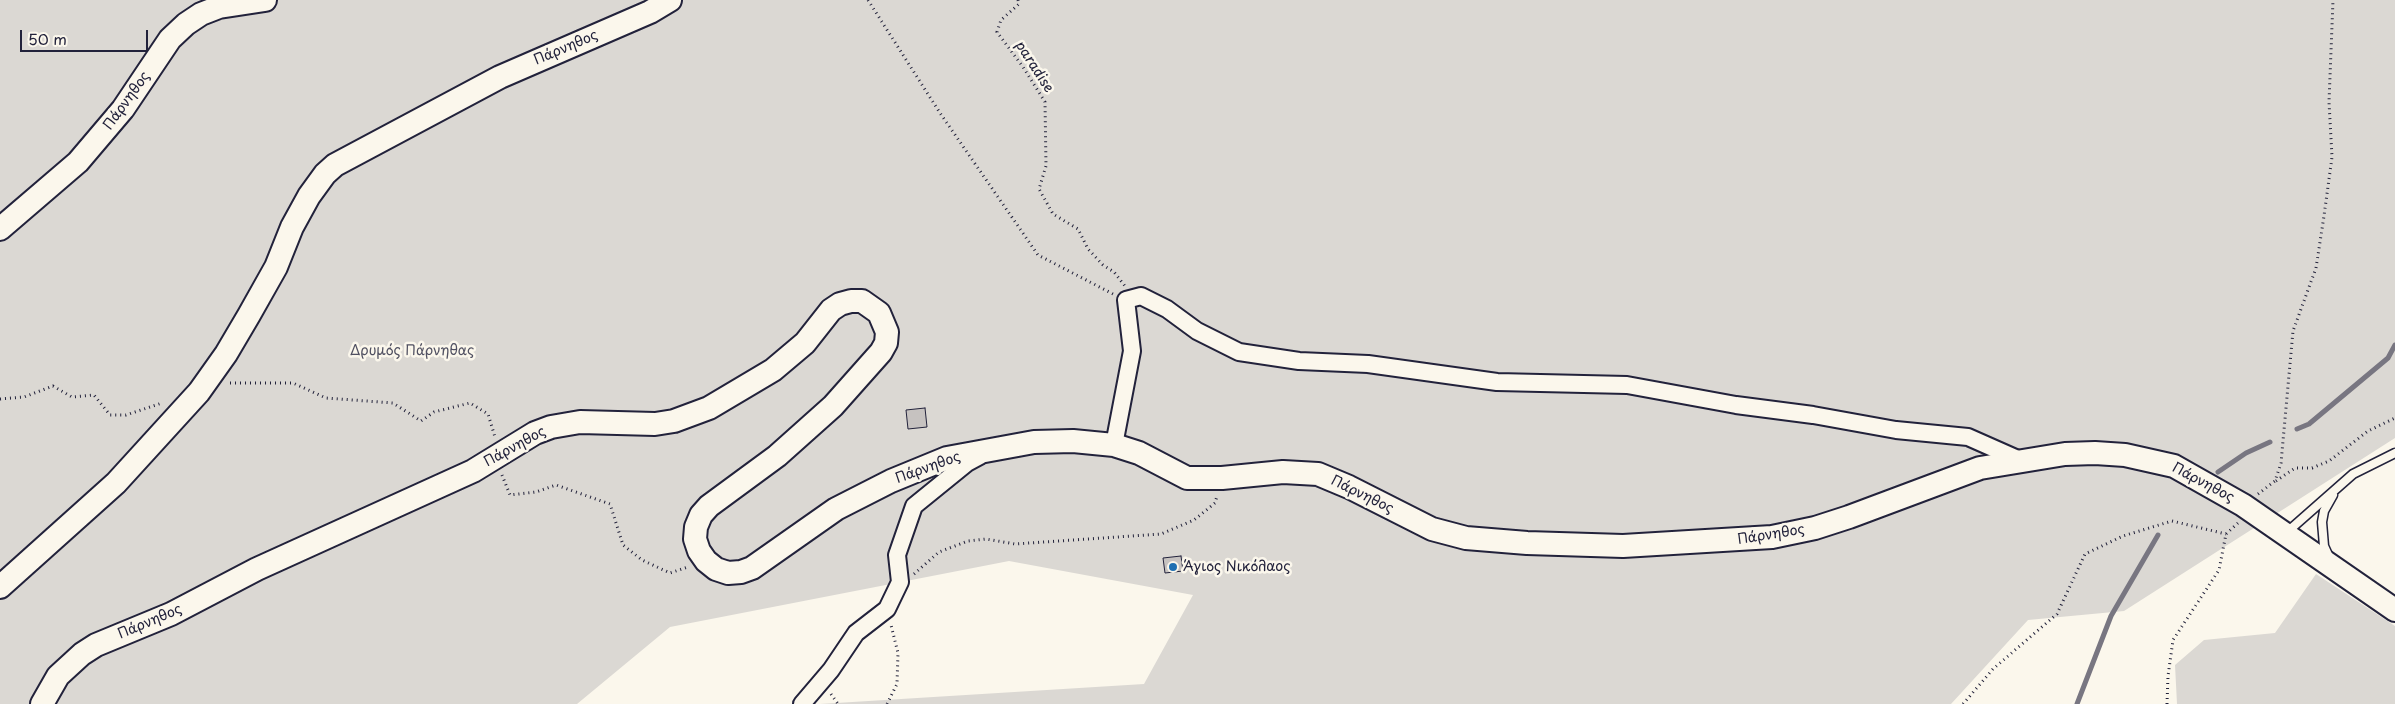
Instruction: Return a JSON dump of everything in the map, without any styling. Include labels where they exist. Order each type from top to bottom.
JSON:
[{"type":"main road","name":"Πάρνηθος","points":[[0,229],[78,162],[123,109],[170,39],[186,24],[201,14],[219,7],[265,0]]},
{"type":"main road","name":"Πάρνηθος","points":[[0,587],[116,482],[199,392],[226,354],[249,316],[276,267],[292,227],[309,196],[334,165],[500,77],[650,12],[670,0]]},
{"type":"main road","name":"Πάρνηθος","points":[[42,704],[58,676],[82,654],[96,645],[171,614],[257,569],[401,501],[473,471],[535,433],[566,423],[655,424],[692,415],[722,401],[773,370],[805,343],[831,310],[840,304],[862,302],[872,306],[880,313],[887,332],[886,342],[881,352],[833,406],[777,456],[709,506],[701,515],[696,527],[699,551],[706,561],[716,569],[728,573],[741,572],[752,568],[836,509],[892,481],[947,458],[1034,442],[1073,441],[1114,445],[1139,453],[1186,478],[1222,478],[1283,472],[1318,474],[1349,487],[1416,522],[1447,534],[1466,538],[1528,544],[1623,546],[1772,537],[1806,530],[1849,517],[1980,468],[2065,454],[2095,454],[2125,455],[2174,466],[2247,508],[2395,610]]},
{"type":"street","points":[[1114,445],[1132,350],[1128,300],[1141,296],[1166,309],[1197,331],[1239,352],[1299,361],[1368,364],[1497,382],[1627,384],[1736,405],[1813,415],[1896,430],[1968,437],[2020,460]]},
{"type":"street","points":[[802,704],[831,670],[856,633],[887,609],[900,582],[897,555],[914,506],[967,463],[994,449]]},
{"type":"lane","points":[[2284,534],[2353,474],[2395,453]]},
{"type":"lane","points":[[2333,568],[2324,546],[2322,522],[2324,511],[2340,486]]},
{"type":"path","points":[[868,0],[940,113],[1038,255],[1085,281],[1128,300]]},
{"type":"path","name":"paradise","points":[[1018,0],[1019,4],[1001,20],[997,32],[1023,67],[1045,102],[1046,166],[1039,189],[1053,214],[1078,229],[1088,249],[1103,266],[1114,272],[1123,282],[1128,300]]},
{"type":"path","points":[[2275,481],[2281,462],[2293,331],[2316,268],[2332,157],[2329,102],[2333,0]]},
{"type":"path","points":[[199,392],[228,383],[293,383],[326,398],[393,403],[421,421],[434,412],[470,403],[488,414],[501,471],[510,496],[536,492],[556,485],[610,504],[623,545],[642,560],[670,573],[706,561]]},
{"type":"path","points":[[0,399],[24,397],[53,386],[72,397],[94,395],[110,415],[126,415],[167,402]]},
{"type":"path","points":[[2167,704],[2172,640],[2220,570],[2226,534],[2247,508],[2275,481],[2295,468],[2312,468],[2329,461],[2368,431],[2395,418]]},
{"type":"path","points":[[900,582],[919,570],[939,552],[968,541],[986,539],[1015,544],[1161,534],[1175,530],[1194,520],[1215,502],[1222,478]]},
{"type":"path","points":[[1963,704],[1993,670],[2058,614],[2085,554],[2123,536],[2172,521],[2226,534]]},
{"type":"path","points":[[887,609],[898,653],[897,684],[887,704]]},
{"type":"green space","name":"Δρυμός Πάρνηθας","points":[[0,0],[2395,0],[2395,438],[2124,611],[2028,620],[1951,704],[820,704],[1144,684],[1193,595],[1009,561],[670,627],[577,704],[0,704]]},
{"type":"green space","points":[[2316,574],[2395,626],[2395,704],[2177,704],[2175,665],[2204,640],[2275,633]]},
{"type":"building","points":[[925,408],[927,427],[908,429],[906,410]]},
{"type":"building","points":[[1181,556],[1183,571],[1165,573],[1163,558]]},
{"type":"waterway","points":[[2297,429],[2309,424],[2388,358],[2395,345]]},
{"type":"waterway","points":[[2218,472],[2246,453],[2270,442]]},
{"type":"waterway","points":[[2077,704],[2111,616],[2158,535]]},
{"type":"place","name":"Άγιος Νικόλαος","points":[[1173,567]]}]
